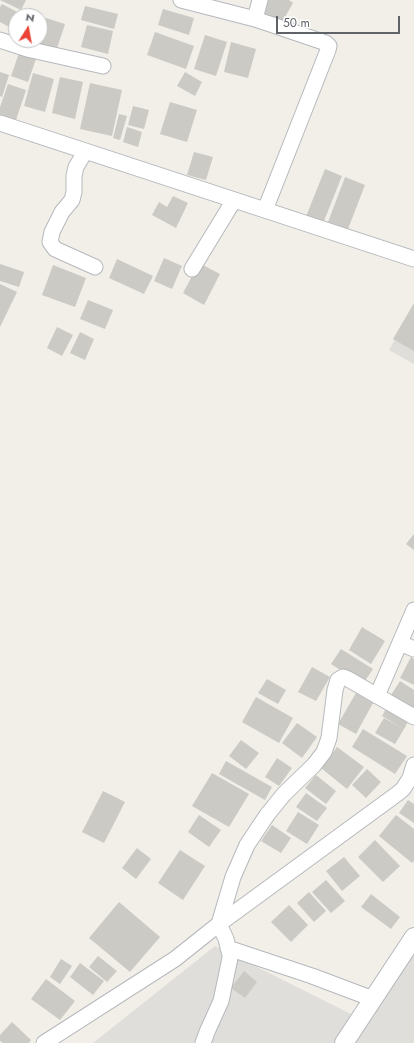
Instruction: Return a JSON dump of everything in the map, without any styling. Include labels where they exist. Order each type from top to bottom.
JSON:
[{"type":"street","points":[[181,0],[254,19],[326,43],[329,48],[265,210]]},
{"type":"street","points":[[254,19],[260,0]]},
{"type":"street","points":[[0,40],[22,48],[103,66]]},
{"type":"street","points":[[0,123],[414,259]]},
{"type":"street","points":[[85,152],[76,167],[72,200],[62,212],[52,232],[50,242],[56,249],[95,267]]},
{"type":"street","points":[[192,270],[234,200]]},
{"type":"street","points":[[378,696],[414,610]]},
{"type":"street","points":[[400,643],[414,649]]},
{"type":"street","points":[[204,1043],[207,1032],[221,1001],[230,958],[223,935],[226,897],[233,877],[247,845],[284,794],[314,765],[324,752],[329,738],[335,690],[338,680],[343,677],[414,717]]},
{"type":"street","points":[[44,1043],[175,959],[223,935],[403,789],[410,778],[414,765]]},
{"type":"street","points":[[223,935],[312,976],[373,999]]},
{"type":"street","points":[[344,1043],[414,937]]},
{"type":"shaded area","points":[[414,305],[414,364],[389,350]]},
{"type":"shaded area","points":[[414,942],[414,1043],[93,1043],[215,946],[365,1021]]},
{"type":"building","points":[[0,0],[26,0],[22,8],[17,8]]},
{"type":"building","points":[[266,0],[289,0],[293,3],[281,24],[260,12]]},
{"type":"building","points":[[2,4],[10,8],[8,8],[8,26],[0,22],[0,7]]},
{"type":"building","points":[[85,6],[118,14],[114,29],[81,20]]},
{"type":"building","points":[[163,9],[194,18],[189,35],[158,25]]},
{"type":"building","points":[[48,19],[65,24],[56,51],[46,48],[48,48]]},
{"type":"building","points":[[87,25],[113,31],[108,54],[81,47]]},
{"type":"building","points":[[155,32],[194,46],[186,69],[147,55]]},
{"type":"building","points":[[205,35],[227,42],[216,76],[194,69]]},
{"type":"building","points":[[231,42],[256,49],[248,78],[224,72]]},
{"type":"building","points":[[20,50],[37,56],[28,82],[11,76]]},
{"type":"building","points":[[0,72],[9,75],[2,97],[0,96]]},
{"type":"building","points":[[185,72],[202,82],[195,96],[177,86]]},
{"type":"building","points":[[33,73],[54,79],[45,112],[24,106]]},
{"type":"building","points":[[60,77],[83,82],[75,119],[52,113]]},
{"type":"building","points":[[90,83],[122,90],[112,136],[80,129]]},
{"type":"building","points":[[8,84],[26,90],[15,123],[0,118],[0,107]]},
{"type":"building","points":[[170,102],[197,110],[187,142],[160,134]]},
{"type":"building","points":[[133,106],[149,110],[144,129],[128,125]]},
{"type":"building","points":[[119,114],[127,116],[120,140],[113,138]]},
{"type":"building","points":[[127,127],[142,132],[138,147],[123,142]]},
{"type":"building","points":[[194,152],[213,157],[206,180],[187,175]]},
{"type":"building","points":[[325,169],[342,176],[322,226],[305,219]]},
{"type":"building","points":[[345,177],[365,185],[348,229],[328,222]]},
{"type":"building","points":[[173,196],[188,203],[176,228],[152,215],[159,202],[167,207]]},
{"type":"building","points":[[164,258],[182,266],[172,289],[154,281]]},
{"type":"building","points":[[117,259],[153,276],[144,294],[109,278]]},
{"type":"building","points":[[199,263],[220,274],[204,305],[183,293]]},
{"type":"building","points":[[0,264],[24,272],[19,287],[0,281]]},
{"type":"building","points":[[53,265],[86,278],[75,307],[42,295]]},
{"type":"building","points":[[0,284],[17,292],[0,327]]},
{"type":"building","points":[[88,300],[113,310],[105,329],[80,319]]},
{"type":"building","points":[[414,303],[414,351],[393,339]]},
{"type":"building","points":[[57,327],[73,335],[62,356],[47,348]]},
{"type":"building","points":[[80,332],[94,339],[85,360],[70,353]]},
{"type":"building","points":[[414,534],[414,550],[406,544]]},
{"type":"building","points":[[362,627],[385,641],[371,664],[349,650]]},
{"type":"building","points":[[341,649],[373,669],[363,684],[331,664]]},
{"type":"building","points":[[411,657],[414,659],[414,685],[400,678]]},
{"type":"building","points":[[312,667],[330,677],[316,701],[298,692]]},
{"type":"building","points":[[267,679],[286,690],[278,704],[258,693]]},
{"type":"building","points":[[400,681],[414,690],[414,710],[391,695]]},
{"type":"building","points":[[356,693],[373,703],[356,734],[338,724]]},
{"type":"building","points":[[256,697],[293,718],[279,743],[242,722]]},
{"type":"building","points":[[389,703],[411,716],[404,729],[382,716]]},
{"type":"building","points":[[384,718],[404,729],[395,744],[375,733]]},
{"type":"building","points":[[297,723],[317,737],[302,758],[282,743]]},
{"type":"building","points":[[363,729],[407,756],[395,774],[352,747]]},
{"type":"building","points":[[241,740],[259,753],[246,769],[229,756]]},
{"type":"building","points":[[337,747],[364,767],[347,789],[321,768]]},
{"type":"building","points":[[277,758],[292,768],[279,786],[265,777]]},
{"type":"building","points":[[226,761],[272,787],[265,800],[219,774]]},
{"type":"building","points":[[367,769],[381,782],[366,798],[352,785]]},
{"type":"building","points":[[212,773],[249,794],[229,827],[192,806]]},
{"type":"building","points":[[316,775],[336,791],[326,804],[305,788]]},
{"type":"building","points":[[103,791],[125,802],[104,843],[82,832]]},
{"type":"building","points":[[306,793],[327,808],[317,821],[296,807]]},
{"type":"building","points":[[408,800],[414,804],[414,823],[399,813]]},
{"type":"building","points":[[298,812],[319,825],[307,844],[286,831]]},
{"type":"building","points":[[199,815],[221,830],[209,847],[188,832]]},
{"type":"building","points":[[396,815],[414,829],[414,861],[412,863],[379,836]]},
{"type":"building","points":[[272,825],[291,838],[281,853],[261,841]]},
{"type":"building","points":[[375,840],[400,866],[383,882],[358,857]]},
{"type":"building","points":[[137,848],[151,859],[136,879],[122,868]]},
{"type":"building","points":[[180,850],[205,866],[183,900],[158,883]]},
{"type":"building","points":[[344,857],[360,876],[342,891],[326,871]]},
{"type":"building","points":[[326,880],[345,901],[331,913],[312,892]]},
{"type":"building","points":[[309,892],[326,911],[314,922],[297,903]]},
{"type":"building","points":[[371,894],[400,917],[391,929],[361,907]]},
{"type":"building","points":[[119,902],[160,937],[130,972],[89,938]]},
{"type":"building","points":[[289,905],[308,925],[291,942],[271,922]]},
{"type":"building","points":[[98,956],[117,971],[107,982],[89,967]]},
{"type":"building","points":[[61,959],[72,966],[60,984],[50,977]]},
{"type":"building","points":[[80,963],[104,981],[93,995],[70,977]]},
{"type":"building","points":[[244,971],[257,982],[245,998],[231,988]]},
{"type":"building","points":[[46,979],[75,1001],[60,1020],[31,999]]},
{"type":"building","points":[[12,1022],[31,1040],[29,1043],[3,1043],[0,1041],[0,1035]]}]
